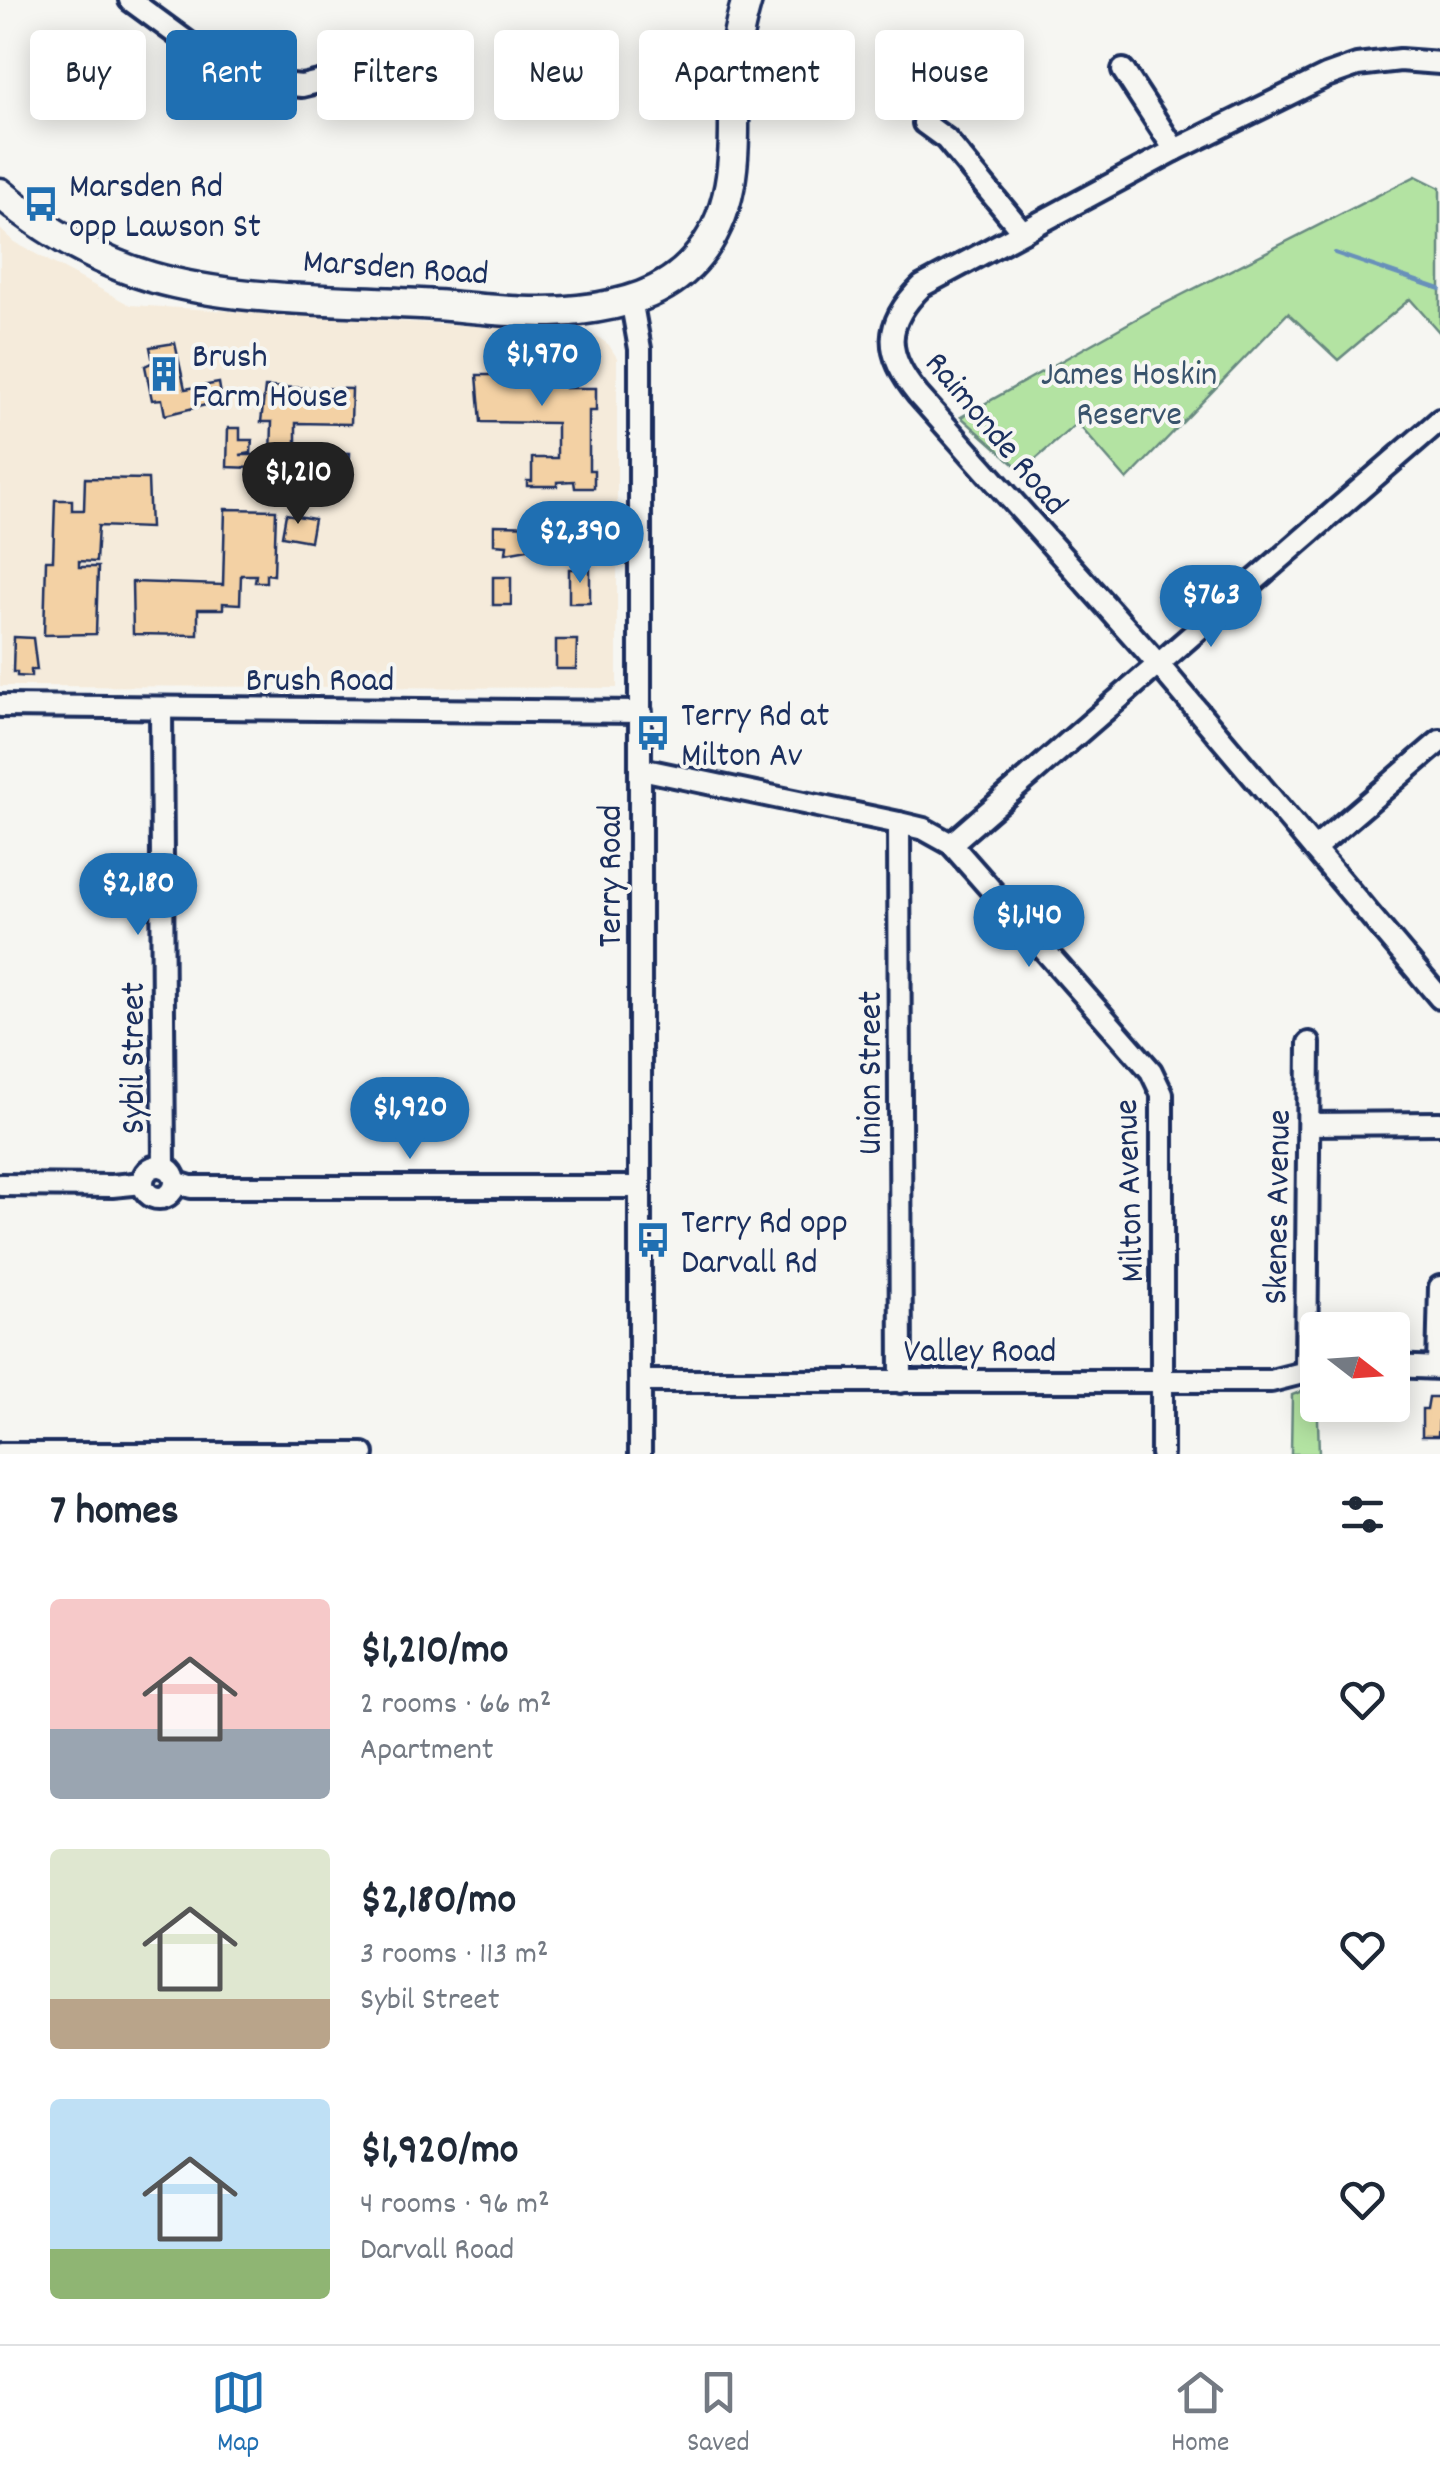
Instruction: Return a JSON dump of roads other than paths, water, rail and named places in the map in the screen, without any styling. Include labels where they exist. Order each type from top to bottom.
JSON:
[{"type":"highway","points":[[631,299],[687,240],[710,197],[720,149],[722,35],[731,0]]},
{"type":"highway","name":"Marsden Road","points":[[0,194],[49,232],[79,248],[147,276],[188,287],[550,312],[582,310],[631,299],[656,292],[682,273],[704,248],[724,210],[732,180],[736,136],[735,59],[747,0]]},
{"type":"street","points":[[130,0],[239,80],[302,86],[317,82]]},
{"type":"street","name":"Raimonde Road","points":[[1440,63],[1400,60],[1357,65],[1286,94],[922,286],[902,305],[892,332],[893,354],[901,374],[918,395],[1158,664],[1440,998]]},
{"type":"street","points":[[1124,70],[1175,150]]},
{"type":"street","points":[[924,124],[946,139],[1022,231]]},
{"type":"street","name":"Terry Road","points":[[631,299],[640,349],[640,1454]]},
{"type":"street","points":[[951,844],[1440,420]]},
{"type":"street","name":"Brush Road","points":[[0,706],[641,712]]},
{"type":"street","name":"Sybil Street","points":[[161,710],[169,1174]]},
{"type":"street","points":[[1314,849],[1440,741]]},
{"type":"street","name":"Milton Avenue","points":[[640,769],[900,823],[924,829],[951,844],[1151,1071],[1162,1094],[1162,1454]]},
{"type":"street","name":"Union Street","points":[[900,823],[901,1382]]},
{"type":"street","name":"Skenes Avenue","points":[[1309,1043],[1311,1312]]},
{"type":"street","points":[[1309,1124],[1440,1123]]},
{"type":"street","points":[[0,1185],[144,1183],[150,1195],[162,1198],[173,1190],[169,1174]]},
{"type":"street","points":[[169,1174],[210,1187],[639,1188]]},
{"type":"street","points":[[1410,1367],[1439,1368],[1440,1288]]},
{"type":"street","name":"Valley Road","points":[[641,1381],[1272,1380],[1300,1373]]},
{"type":"street","points":[[0,1454],[363,1454]]},
{"type":"waterway","points":[[1335,253],[1440,289]]},
{"type":"place","name":"Marsden Rd opp Lawson St","points":[[41,204]]},
{"type":"place","name":"Brush Farm House","points":[[164,374]]},
{"type":"place","name":"Terry Rd at Milton Av","points":[[653,733]]},
{"type":"place","name":"Terry Rd opp Darvall Rd","points":[[653,1240]]},
{"type":"park label","name":"James Hoskin Reserve","points":[[1129,392]]}]
